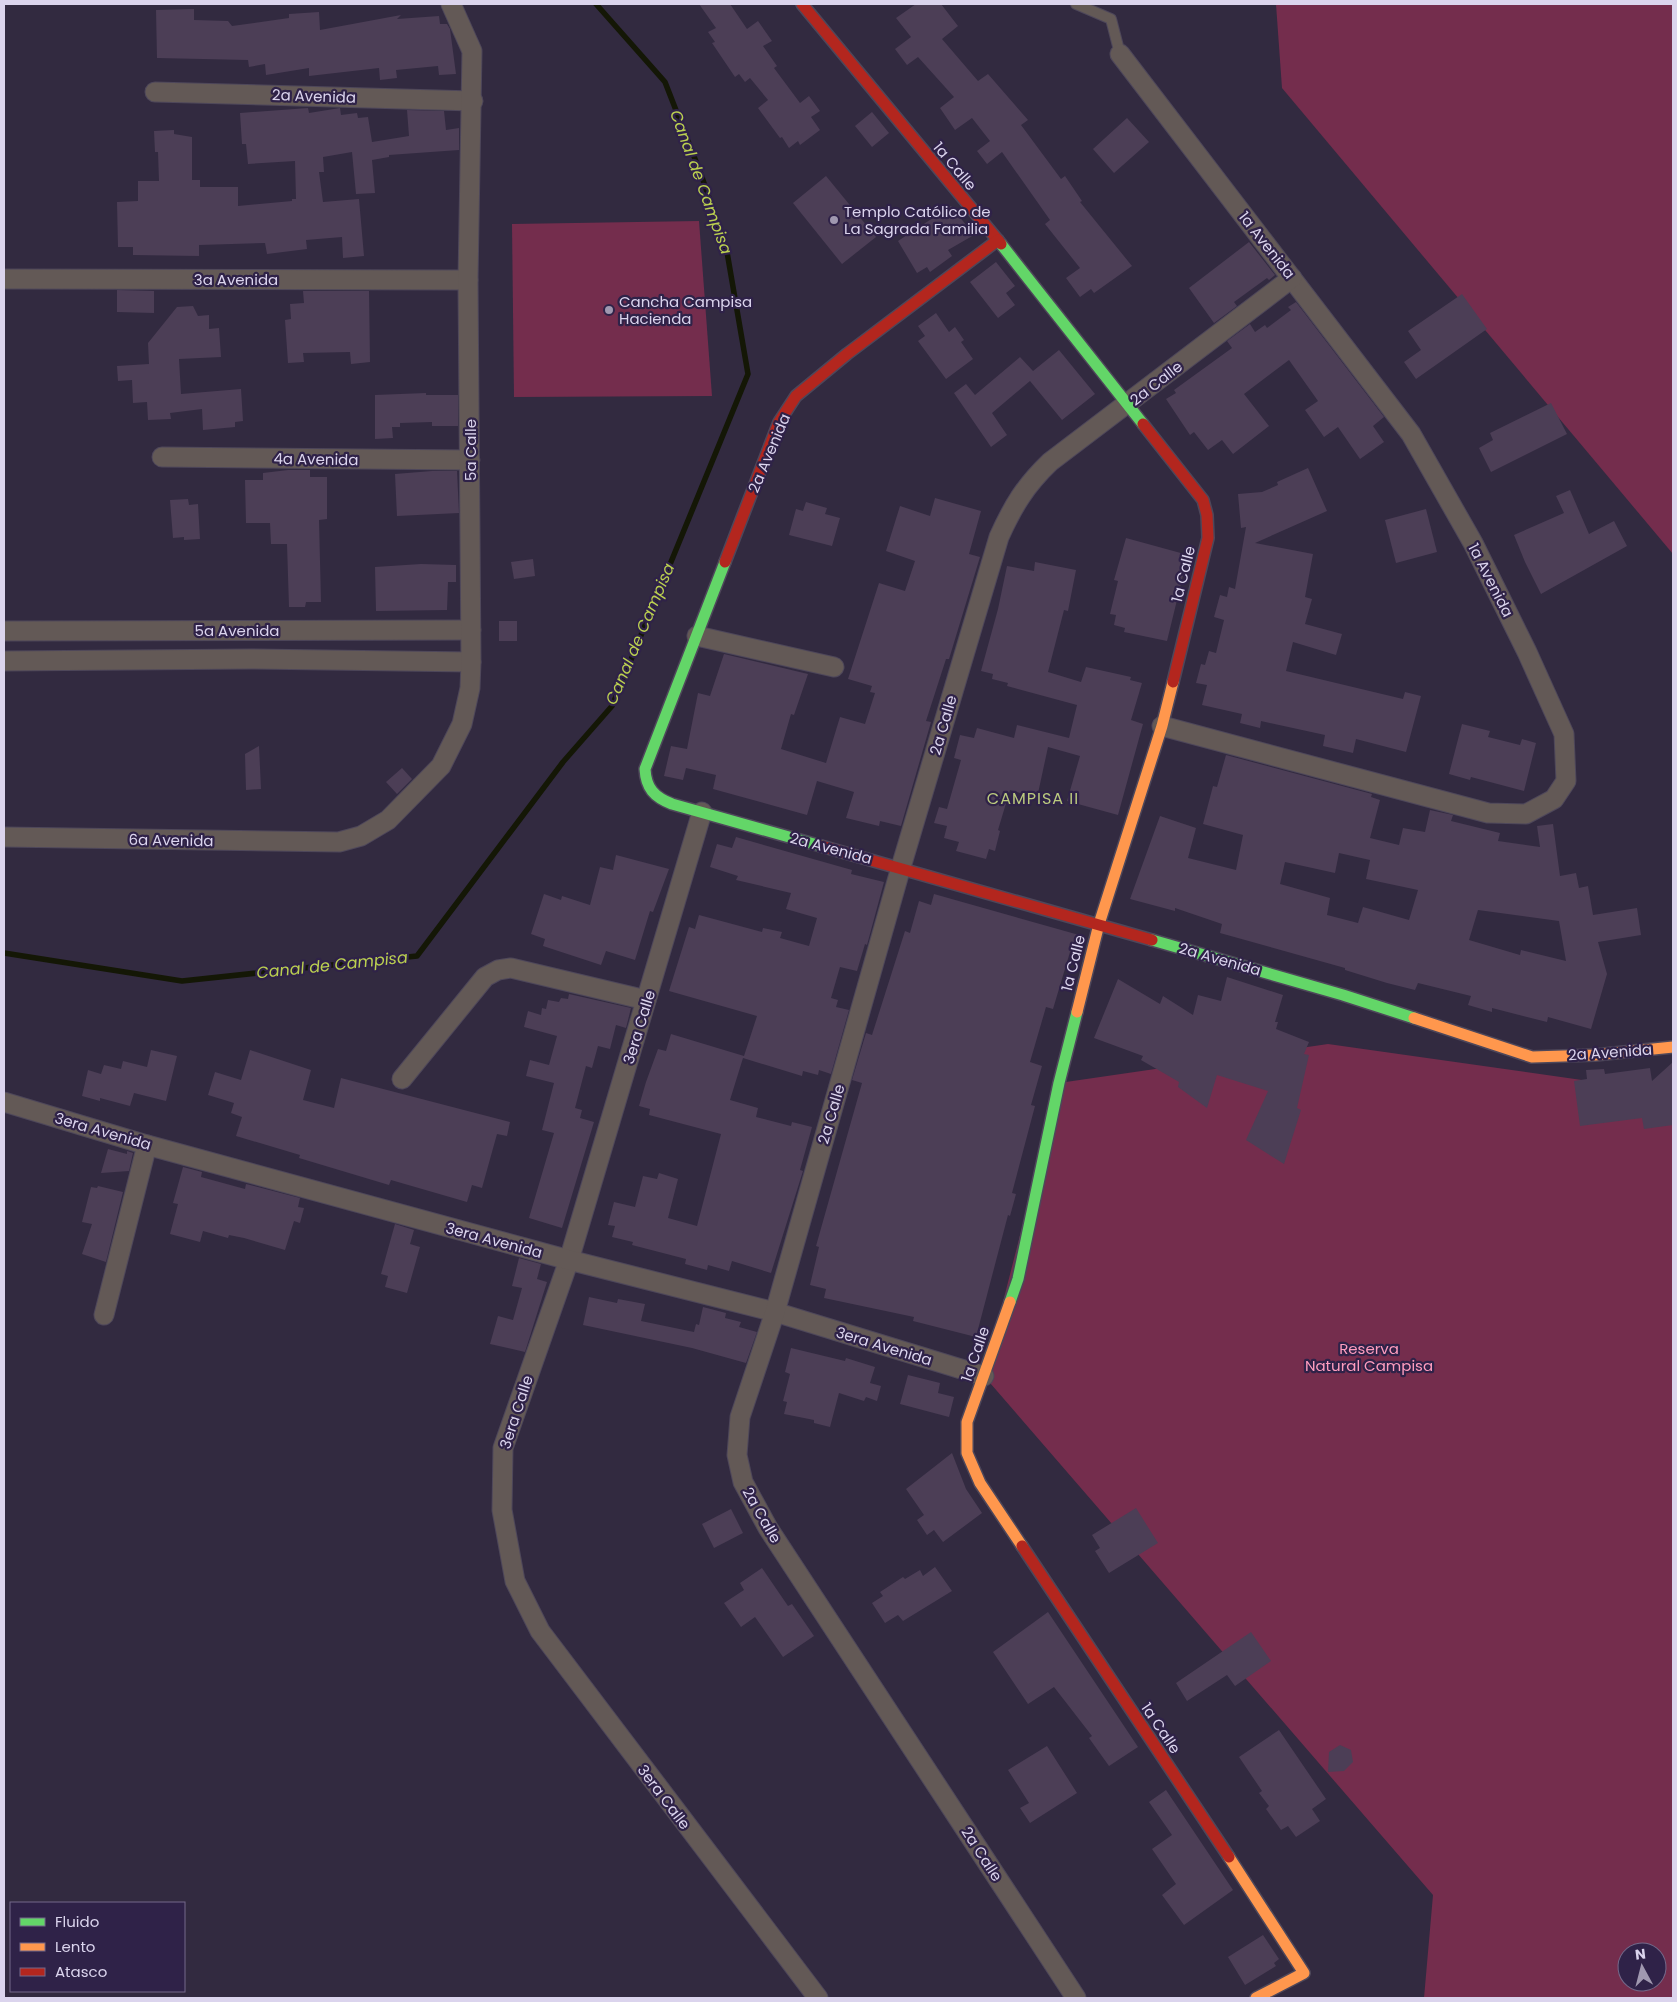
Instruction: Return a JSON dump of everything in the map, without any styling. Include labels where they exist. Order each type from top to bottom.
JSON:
[{"type":"street","name":"5a Calle","points":[[339,842],[361,836],[388,820],[441,766],[462,724],[470,688],[468,280],[473,101],[472,51],[451,4]]},
{"type":"street","name":"1a Calle","points":[[802,4],[998,240],[1203,500],[1207,515],[1208,538],[1162,726],[1098,924],[1059,1083],[1018,1279],[967,1422],[967,1452],[980,1483],[1290,1949],[1304,1973],[1256,1998]]},
{"type":"street","name":"1a Avenida","points":[[1120,54],[1411,434],[1473,543],[1527,652],[1564,734],[1566,781],[1554,799],[1526,814],[1488,813],[1162,726]]},
{"type":"street","name":"2a Avenida","points":[[155,92],[473,101]]},
{"type":"street","name":"2a Avenida","points":[[998,240],[847,354],[796,396],[779,422],[645,769],[644,780],[649,792],[660,800],[901,867],[1343,995],[1532,1057],[1595,1055],[1673,1047]]},
{"type":"street","name":"2a Calle","points":[[1076,1998],[768,1528],[743,1482],[737,1455],[740,1417],[775,1312],[901,867],[998,537],[1015,502],[1031,481],[1050,462],[1292,278]]},
{"type":"street","name":"3a Avenida","points":[[4,279],[468,280]]},
{"type":"street","name":"4a Avenida","points":[[162,457],[470,460]]},
{"type":"street","points":[[251,630],[252,659]]},
{"type":"street","name":"5a Avenida","points":[[4,631],[471,630]]},
{"type":"street","points":[[696,636],[834,668]]},
{"type":"street","name":"5a Avenida","points":[[4,661],[252,659],[471,662]]},
{"type":"street","name":"3era Calle","points":[[702,812],[569,1260],[503,1448],[502,1510],[515,1581],[540,1631],[818,1998]]},
{"type":"street","name":"6a Avenida","points":[[4,837],[339,842]]},
{"type":"street","points":[[402,1079],[484,977],[498,970],[511,968],[646,1000]]},
{"type":"street","name":"3era Avenida","points":[[4,1102],[147,1145],[569,1260],[775,1312],[984,1376]]},
{"type":"street","points":[[104,1316],[147,1145]]},
{"type":"lane","points":[[1076,4],[1111,19],[1120,54]]},
{"type":"green space","points":[[1276,4],[1673,4],[1673,554],[1282,88]]},
{"type":"green space","name":"Cancha Campisa Hacienda","points":[[699,221],[712,396],[514,397],[512,224]]},
{"type":"green space","name":"Reserva Natural Campisa","points":[[1328,1044],[1673,1093],[1673,1998],[1424,1998],[1433,1895],[984,1376],[1059,1083]]},
{"type":"building","points":[[699,4],[730,4],[747,29],[758,21],[772,41],[763,46],[777,66],[774,68],[800,103],[809,96],[820,111],[811,117],[820,130],[800,145],[798,141],[789,148],[758,108],[768,100],[750,78],[745,82],[739,74],[735,77],[712,43],[715,42],[708,32],[716,28]]},
{"type":"building","points":[[916,4],[941,4],[958,26],[942,39],[978,81],[988,74],[1028,120],[1021,125],[1061,179],[1065,176],[1082,201],[1080,202],[1132,266],[1094,293],[1091,289],[1080,297],[1066,278],[1080,268],[1045,224],[1050,220],[1002,152],[987,164],[977,151],[990,141],[972,118],[955,130],[940,108],[954,97],[918,57],[907,65],[895,49],[911,37],[896,18]]},
{"type":"building","points":[[194,9],[194,20],[228,21],[232,26],[289,18],[289,14],[319,12],[320,30],[401,15],[397,19],[439,16],[440,24],[447,24],[450,29],[456,74],[439,75],[438,66],[396,70],[397,78],[380,80],[379,68],[309,76],[309,68],[266,75],[265,64],[249,67],[248,60],[157,58],[156,10]]},
{"type":"building","points":[[308,108],[309,113],[340,108],[341,115],[357,113],[358,118],[368,117],[372,142],[409,136],[407,110],[444,111],[446,130],[459,128],[459,150],[389,155],[389,157],[372,160],[375,193],[356,194],[352,152],[323,157],[324,172],[319,172],[323,202],[359,199],[364,256],[343,258],[342,237],[306,240],[307,249],[267,254],[265,243],[199,245],[199,256],[133,255],[133,247],[118,247],[117,202],[138,201],[138,181],[159,181],[158,152],[155,152],[154,131],[174,130],[174,134],[192,137],[192,180],[200,180],[200,187],[238,187],[238,206],[292,201],[292,199],[296,199],[295,161],[248,164],[246,144],[242,144],[240,113]]},
{"type":"building","points":[[872,112],[889,133],[872,147],[855,126]]},
{"type":"building","points":[[1127,118],[1149,142],[1114,173],[1093,149]]},
{"type":"building","name":"Templo Católico de La Sagrada Familia","points":[[826,176],[876,237],[842,264],[793,203]]},
{"type":"building","points":[[951,206],[974,235],[948,250],[952,256],[930,272],[927,267],[917,273],[898,241]]},
{"type":"building","points":[[1249,242],[1275,275],[1269,280],[1267,278],[1234,302],[1237,306],[1214,323],[1189,288]]},
{"type":"building","points":[[996,262],[1015,286],[1006,293],[1015,305],[998,318],[970,282]]},
{"type":"building","points":[[117,290],[154,291],[154,313],[117,312]]},
{"type":"building","points":[[303,291],[369,291],[370,362],[351,364],[350,352],[303,353],[304,362],[288,363],[285,320],[291,319],[290,304],[304,303]]},
{"type":"building","points":[[1462,294],[1487,329],[1416,379],[1404,362],[1421,350],[1408,331]]},
{"type":"building","points":[[1296,302],[1384,417],[1373,426],[1384,442],[1360,459],[1338,427],[1324,437],[1305,410],[1318,401],[1289,360],[1244,394],[1269,426],[1233,454],[1222,440],[1208,450],[1194,432],[1190,435],[1166,399],[1176,393],[1174,390],[1232,348],[1227,341],[1250,324],[1255,332],[1265,325],[1267,328],[1291,310],[1288,307]]},
{"type":"building","points":[[193,306],[198,316],[209,315],[209,329],[219,328],[221,357],[179,359],[181,394],[241,389],[243,421],[235,422],[235,427],[203,430],[202,409],[170,413],[171,419],[148,420],[147,402],[133,403],[132,380],[118,381],[117,366],[149,364],[148,343],[177,307]]},
{"type":"building","points":[[936,313],[949,332],[955,327],[964,340],[961,342],[973,359],[946,379],[918,341],[925,336],[918,326]]},
{"type":"building","points":[[1059,350],[1095,394],[1062,420],[1030,381],[992,413],[1007,435],[991,447],[954,393],[966,384],[975,395],[1020,357],[1033,371]]},
{"type":"building","points":[[426,393],[426,395],[458,395],[458,426],[432,426],[432,422],[400,423],[400,427],[392,427],[393,438],[375,439],[375,395]]},
{"type":"building","points":[[1551,403],[1567,434],[1491,472],[1479,448],[1493,440],[1490,433]]},
{"type":"building","points":[[1308,468],[1327,511],[1255,543],[1313,554],[1305,597],[1312,599],[1305,624],[1342,634],[1336,655],[1293,642],[1286,671],[1403,699],[1405,692],[1421,696],[1406,752],[1356,739],[1353,753],[1323,746],[1325,735],[1261,721],[1260,728],[1240,723],[1242,714],[1202,705],[1207,685],[1196,683],[1201,664],[1205,665],[1209,651],[1216,653],[1224,620],[1214,617],[1220,595],[1227,597],[1229,587],[1235,589],[1246,527],[1241,528],[1238,494],[1262,492],[1278,485],[1277,482]]},
{"type":"building","points":[[310,470],[310,477],[327,477],[327,519],[319,520],[321,602],[306,602],[305,607],[289,607],[287,544],[271,544],[270,523],[246,523],[245,480],[263,480],[263,473]]},
{"type":"building","points":[[457,471],[459,513],[397,516],[395,474]]},
{"type":"building","points":[[1570,490],[1589,534],[1614,521],[1627,546],[1541,594],[1514,535],[1564,513],[1556,496]]},
{"type":"building","points":[[935,498],[981,511],[969,554],[980,557],[949,659],[946,659],[926,721],[931,722],[901,826],[880,821],[879,826],[846,818],[854,792],[817,781],[807,815],[713,789],[716,775],[686,768],[683,780],[664,776],[671,746],[687,749],[698,693],[710,696],[724,654],[808,674],[794,715],[791,714],[781,749],[826,763],[840,717],[865,724],[875,693],[870,692],[872,686],[848,679],[879,583],[905,591],[915,561],[886,551],[900,506],[930,516]]},
{"type":"building","points":[[188,499],[189,505],[198,504],[200,539],[184,540],[184,537],[173,538],[170,500]]},
{"type":"building","points":[[806,502],[827,508],[825,514],[840,518],[832,546],[789,535],[796,509],[803,511]]},
{"type":"building","points":[[1426,509],[1437,552],[1396,563],[1385,520]]},
{"type":"building","points":[[1126,538],[1188,555],[1167,641],[1124,632],[1125,628],[1114,625],[1116,615],[1110,614],[1118,581],[1114,580]]},
{"type":"building","points":[[533,559],[535,576],[514,579],[511,562]]},
{"type":"building","points":[[1035,562],[1076,570],[1068,611],[1064,610],[1048,672],[1081,682],[1086,667],[1131,677],[1130,680],[1142,683],[1131,720],[1143,724],[1118,815],[1067,801],[1080,756],[1048,747],[1037,798],[1010,790],[998,830],[1000,831],[995,851],[989,849],[986,859],[956,851],[959,842],[944,838],[947,826],[934,823],[939,807],[947,809],[961,760],[954,758],[960,735],[974,738],[977,728],[1014,738],[1017,725],[1069,738],[1077,705],[1007,686],[1008,683],[992,679],[993,674],[981,671],[998,609],[1007,566],[1034,571]]},
{"type":"building","points":[[421,564],[456,565],[456,582],[448,582],[447,610],[376,611],[375,567]]},
{"type":"building","points":[[499,621],[517,621],[517,641],[499,641]]},
{"type":"building","points":[[1462,724],[1490,731],[1488,737],[1520,745],[1522,739],[1536,743],[1524,791],[1471,777],[1470,780],[1449,774]]},
{"type":"building","points":[[259,746],[261,789],[246,790],[245,754]]},
{"type":"building","points":[[1226,755],[1372,794],[1371,797],[1380,800],[1370,838],[1399,845],[1403,828],[1425,832],[1430,810],[1453,815],[1451,821],[1500,833],[1498,841],[1540,847],[1537,826],[1553,824],[1560,876],[1576,873],[1579,888],[1588,886],[1593,915],[1637,908],[1641,935],[1598,942],[1607,974],[1591,1029],[1548,1017],[1547,1022],[1492,1008],[1492,1012],[1468,1005],[1471,996],[1418,983],[1415,990],[1387,983],[1345,970],[1345,968],[1220,933],[1222,924],[1175,908],[1175,911],[1130,899],[1160,816],[1196,828],[1188,858],[1236,870],[1243,835],[1203,824],[1213,786],[1217,787]],"holes":[[[1339,853],[1370,860],[1366,879],[1418,890],[1409,920],[1363,907],[1358,923],[1327,915],[1330,898],[1280,884],[1285,862],[1335,873]],[[1478,910],[1559,921],[1566,961],[1521,950],[1520,955],[1469,940]]]},
{"type":"building","points":[[402,768],[412,779],[397,794],[386,782]]},
{"type":"building","points":[[736,837],[852,870],[851,874],[884,882],[867,945],[865,944],[857,971],[840,967],[831,998],[838,1000],[836,1007],[849,1010],[831,1074],[819,1070],[818,1075],[803,1071],[802,1076],[743,1058],[730,1100],[758,1108],[756,1117],[791,1126],[792,1122],[812,1127],[800,1170],[803,1171],[771,1273],[732,1261],[729,1271],[708,1265],[707,1270],[685,1264],[686,1259],[632,1245],[633,1242],[612,1237],[615,1226],[608,1225],[614,1202],[635,1207],[643,1176],[657,1179],[659,1173],[678,1179],[668,1218],[697,1226],[721,1134],[649,1115],[650,1109],[639,1106],[658,1049],[666,1051],[671,1034],[744,1056],[757,1016],[669,991],[689,927],[695,929],[699,915],[762,932],[763,928],[782,932],[780,938],[809,946],[817,918],[786,909],[791,893],[736,880],[738,876],[710,867],[717,844],[732,848]]},
{"type":"building","points":[[616,855],[669,869],[653,912],[650,911],[635,960],[606,951],[601,965],[543,946],[545,939],[531,934],[544,894],[561,900],[562,896],[590,905],[600,867],[613,870]]},
{"type":"building","points":[[934,894],[1079,935],[1073,953],[1070,952],[1053,1009],[1046,1007],[1030,1062],[1042,1066],[1031,1105],[1035,1106],[1012,1193],[1016,1194],[1010,1216],[1008,1215],[976,1337],[913,1321],[914,1317],[824,1298],[826,1289],[810,1285],[819,1247],[816,1246],[862,1083],[852,1080],[866,1033],[872,1035],[905,931],[910,933],[919,901],[931,905]]},
{"type":"building","points":[[1227,977],[1283,995],[1275,1022],[1278,1022],[1276,1029],[1309,1042],[1304,1054],[1309,1055],[1297,1108],[1301,1110],[1284,1164],[1246,1140],[1268,1091],[1217,1075],[1207,1108],[1178,1087],[1179,1082],[1141,1060],[1143,1056],[1094,1038],[1118,979],[1160,1004],[1163,996],[1193,1015],[1198,995],[1221,1001]]},
{"type":"building","points":[[569,994],[631,1008],[626,1028],[616,1025],[610,1049],[598,1046],[592,1068],[586,1066],[575,1108],[582,1110],[580,1118],[594,1122],[562,1228],[529,1218],[554,1133],[542,1130],[554,1083],[526,1076],[530,1060],[549,1065],[557,1036],[524,1027],[528,1011],[541,1015],[542,1008],[546,1009],[548,1000],[559,1002],[561,998],[568,999]]},
{"type":"building","points":[[151,1050],[177,1056],[166,1101],[134,1093],[130,1106],[100,1098],[100,1101],[82,1096],[88,1070],[101,1074],[104,1065],[121,1069],[123,1061],[147,1067]]},
{"type":"building","points":[[250,1050],[311,1070],[303,1100],[334,1108],[341,1078],[510,1122],[507,1136],[497,1134],[482,1188],[472,1185],[467,1202],[391,1180],[389,1185],[299,1158],[300,1155],[236,1136],[242,1117],[231,1113],[234,1103],[208,1095],[215,1072],[241,1080]]},
{"type":"building","points":[[1673,1062],[1673,1125],[1644,1129],[1642,1118],[1580,1126],[1574,1081],[1587,1079],[1586,1070],[1604,1069],[1605,1074],[1650,1068],[1652,1081]]},
{"type":"building","points":[[108,1149],[127,1154],[127,1151],[133,1153],[129,1171],[101,1173]]},
{"type":"building","points":[[183,1167],[202,1172],[201,1177],[245,1189],[246,1184],[300,1198],[298,1207],[304,1208],[300,1223],[294,1221],[285,1250],[244,1238],[229,1235],[228,1238],[203,1231],[200,1242],[170,1234],[178,1204],[173,1203]]},
{"type":"building","points":[[98,1186],[123,1192],[106,1262],[82,1254],[92,1224],[82,1222],[91,1187],[97,1188]]},
{"type":"building","points":[[395,1224],[414,1230],[410,1244],[420,1247],[407,1293],[385,1287],[388,1276],[381,1274]]},
{"type":"building","points":[[519,1258],[541,1264],[537,1279],[547,1282],[525,1352],[490,1344],[498,1316],[513,1320],[522,1288],[512,1286]]},
{"type":"building","points":[[589,1297],[617,1303],[618,1299],[645,1304],[641,1321],[694,1332],[696,1324],[699,1325],[703,1307],[726,1313],[725,1318],[741,1322],[739,1327],[757,1332],[746,1363],[692,1348],[583,1325]]},
{"type":"building","points":[[791,1348],[845,1361],[846,1358],[875,1367],[870,1383],[881,1386],[877,1401],[866,1397],[864,1401],[839,1393],[830,1427],[814,1423],[814,1420],[784,1414],[787,1402],[783,1401],[790,1374],[785,1372]]},
{"type":"building","points":[[908,1375],[940,1383],[938,1393],[954,1397],[949,1417],[900,1404]]},
{"type":"building","points":[[952,1453],[966,1489],[982,1513],[943,1542],[934,1530],[927,1535],[917,1520],[924,1515],[906,1489]]},
{"type":"building","points":[[1136,1508],[1158,1543],[1109,1573],[1095,1551],[1100,1548],[1092,1535]]},
{"type":"building","points":[[731,1509],[743,1533],[714,1548],[702,1524]]},
{"type":"building","points":[[935,1567],[952,1591],[903,1621],[898,1615],[885,1623],[872,1603],[883,1596],[880,1592],[903,1577],[905,1579],[920,1570],[923,1576]]},
{"type":"building","points":[[762,1568],[788,1606],[792,1604],[814,1636],[783,1657],[755,1617],[741,1627],[724,1603],[744,1590],[740,1583]]},
{"type":"building","points":[[1048,1612],[1138,1747],[1109,1766],[1089,1738],[1092,1736],[1054,1687],[1028,1704],[993,1652]]},
{"type":"building","points":[[1251,1632],[1271,1661],[1235,1686],[1227,1675],[1187,1701],[1176,1683]]},
{"type":"building","points":[[1279,1730],[1326,1799],[1312,1809],[1320,1821],[1296,1837],[1288,1826],[1281,1830],[1266,1809],[1269,1806],[1259,1793],[1262,1791],[1239,1757]]},
{"type":"building","points":[[1340,1745],[1351,1750],[1353,1762],[1344,1771],[1328,1772],[1329,1752]]},
{"type":"building","points":[[1047,1746],[1077,1793],[1030,1823],[1020,1808],[1029,1803],[1008,1770]]},
{"type":"building","points":[[1166,1790],[1233,1890],[1184,1925],[1162,1895],[1176,1884],[1152,1849],[1172,1835],[1149,1802]]},
{"type":"building","points":[[1263,1935],[1279,1959],[1274,1963],[1276,1966],[1245,1985],[1228,1957]]},
{"type":"waterway","name":"Canal de Campisa","points":[[4,953],[182,981],[417,956],[563,762],[612,706],[748,374],[727,252],[702,177],[665,82],[596,4]]},
{"type":"traffic: fast","points":[[1001,244],[1143,424]]},
{"type":"traffic: fast","points":[[725,562],[645,769],[649,787],[660,798],[672,804],[821,846]]},
{"type":"traffic: fast","points":[[1152,940],[1343,995],[1414,1018]]},
{"type":"traffic: fast","points":[[1010,1302],[1018,1279],[1059,1083],[1077,1012]]},
{"type":"traffic: slow","points":[[1077,1012],[1099,924],[1162,726],[1173,682]]},
{"type":"traffic: slow","points":[[1414,1018],[1532,1057],[1595,1055],[1673,1047]]},
{"type":"traffic: slow","points":[[1010,1302],[967,1422],[967,1453],[980,1483],[1022,1546]]},
{"type":"traffic: slow","points":[[1229,1857],[1304,1973],[1256,1998]]},
{"type":"traffic: jam","points":[[802,4],[1001,244]]},
{"type":"traffic: jam","points":[[725,562],[779,422],[796,396],[847,354],[998,240]]},
{"type":"traffic: jam","points":[[1143,424],[1203,500],[1207,515],[1208,538],[1173,682]]},
{"type":"traffic: jam","points":[[821,846],[1152,940]]},
{"type":"traffic: jam","points":[[1022,1546],[1229,1857]]},
{"type":"place","name":"Templo Católico de La Sagrada Familia","points":[[834,220]]},
{"type":"place","name":"Cancha Campisa Hacienda","points":[[609,310]]},
{"type":"district","name":"CAMPISA II","points":[[1033,798]]}]
